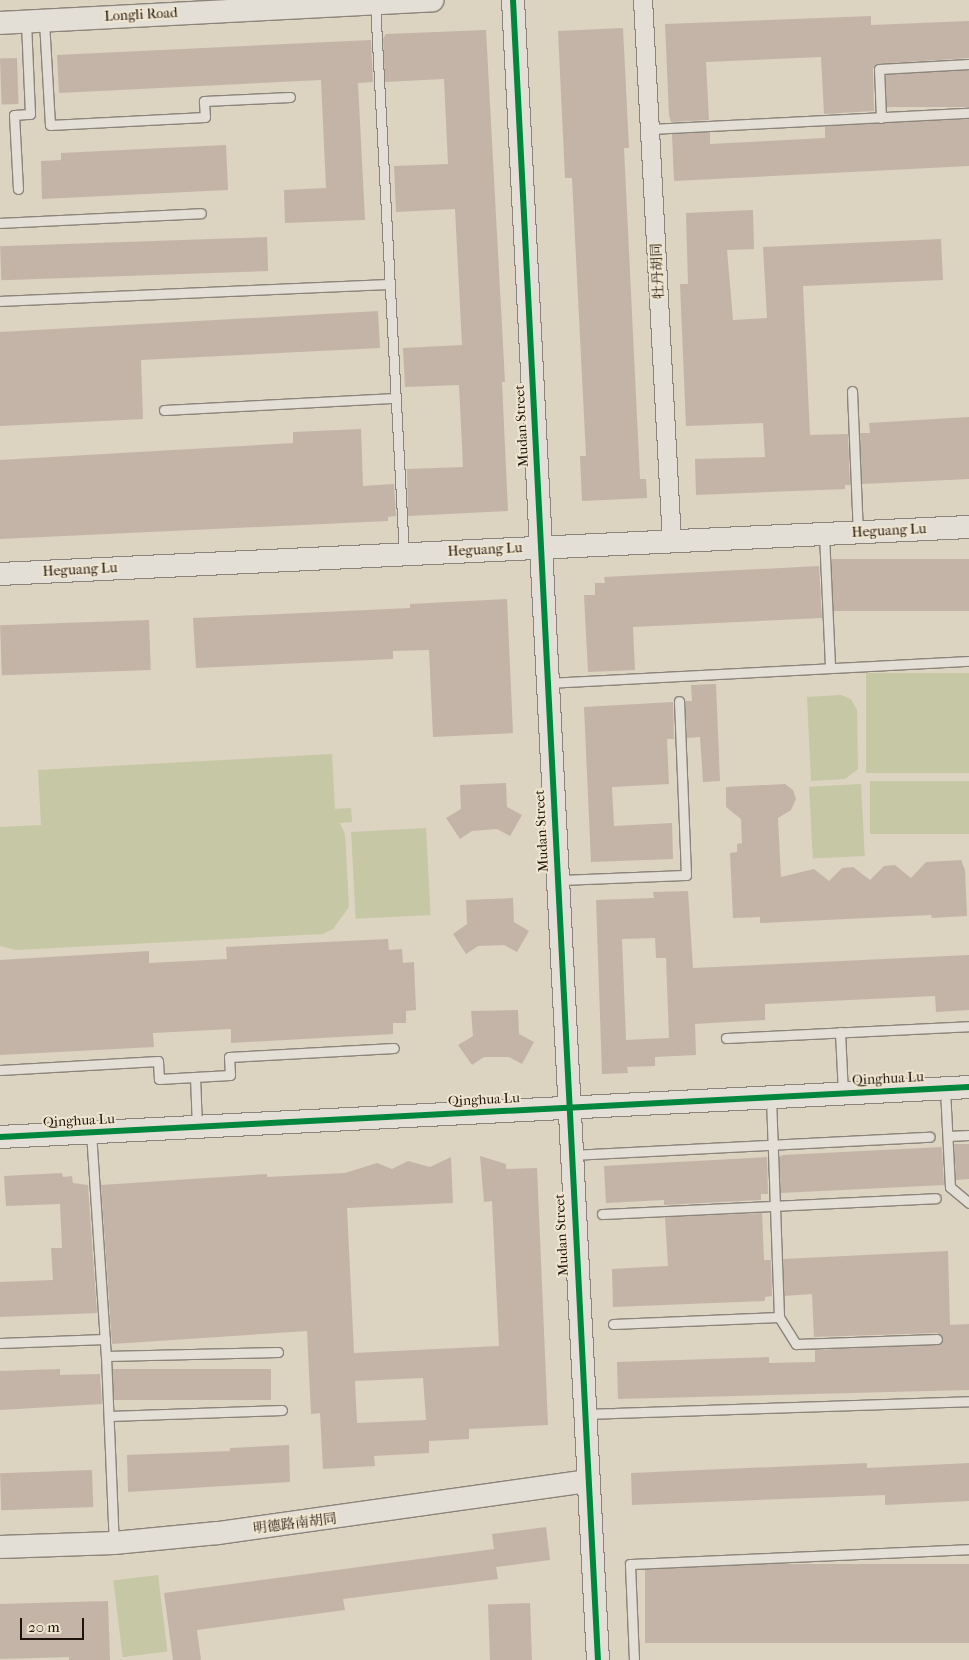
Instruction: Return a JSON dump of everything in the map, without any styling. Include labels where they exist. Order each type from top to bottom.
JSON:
[{"type":"street","name":"Longli Road","points":[[0,23],[198,6],[375,3],[432,0]]},
{"type":"street","name":"Mudan Street","points":[[513,0],[570,1155],[598,1660]]},
{"type":"street","name":"牡丹胡同","points":[[643,0],[672,542]]},
{"type":"street","name":"Heguang Lu","points":[[0,574],[969,527]]},
{"type":"street","name":"Qinghua Lu","points":[[0,1137],[969,1087]]},
{"type":"street","name":"明德路南胡同","points":[[0,1547],[114,1543],[341,1518],[588,1481]]},
{"type":"lane","points":[[375,3],[404,554]]},
{"type":"lane","points":[[35,21],[50,125],[205,117],[204,101],[290,97]]},
{"type":"lane","points":[[18,188],[14,115],[30,114],[35,21]]},
{"type":"lane","points":[[882,118],[879,68],[969,64]]},
{"type":"lane","points":[[650,129],[969,114]]},
{"type":"lane","points":[[0,223],[201,214]]},
{"type":"lane","points":[[0,301],[390,284]]},
{"type":"lane","points":[[852,391],[858,532]]},
{"type":"lane","points":[[164,410],[396,398]]},
{"type":"lane","points":[[824,534],[830,668]]},
{"type":"lane","points":[[547,682],[969,661]]},
{"type":"lane","points":[[556,880],[686,874],[679,701]]},
{"type":"lane","points":[[726,1038],[969,1026]]},
{"type":"lane","points":[[840,1032],[843,1093]]},
{"type":"lane","points":[[0,1070],[158,1061],[158,1079],[195,1077],[230,1075],[230,1057],[394,1048]]},
{"type":"lane","points":[[195,1077],[197,1127]]},
{"type":"lane","points":[[945,1088],[950,1187],[969,1203]]},
{"type":"lane","points":[[771,1097],[779,1318],[796,1344],[937,1339]]},
{"type":"lane","points":[[91,1132],[106,1356],[114,1543]]},
{"type":"lane","points":[[948,1136],[969,1135]]},
{"type":"lane","points":[[570,1155],[930,1137]]},
{"type":"lane","points":[[602,1214],[936,1198]]},
{"type":"lane","points":[[613,1324],[779,1318]]},
{"type":"lane","points":[[0,1343],[105,1339]]},
{"type":"lane","points":[[106,1356],[278,1352]]},
{"type":"lane","points":[[584,1414],[969,1401]]},
{"type":"lane","points":[[109,1416],[282,1410]]},
{"type":"lane","points":[[634,1660],[630,1564],[969,1549]]},
{"type":"green space","points":[[866,673],[969,673],[969,773],[866,773]]},
{"type":"green space","points":[[841,695],[851,699],[857,710],[858,769],[845,779],[811,781],[807,697]]},
{"type":"green space","points":[[332,754],[335,809],[351,808],[352,822],[340,823],[345,834],[349,907],[333,929],[323,934],[16,950],[0,946],[0,827],[41,825],[38,770]]},
{"type":"green space","points":[[870,781],[969,781],[969,834],[870,834]]},
{"type":"green space","points":[[861,784],[865,856],[813,859],[809,787]]},
{"type":"green space","points":[[426,828],[431,915],[356,919],[351,832]]},
{"type":"green space","points":[[158,1575],[167,1651],[123,1657],[113,1580]]},
{"type":"building","points":[[871,16],[871,25],[969,21],[969,58],[876,64],[873,69],[874,111],[824,114],[821,57],[706,62],[709,120],[671,122],[669,115],[665,24]]},
{"type":"building","points":[[623,28],[629,148],[624,148],[640,479],[646,479],[647,498],[582,501],[580,456],[586,456],[572,178],[565,178],[558,31]]},
{"type":"building","points":[[486,30],[505,382],[502,382],[508,511],[408,516],[407,469],[463,467],[459,385],[405,387],[403,348],[462,345],[455,209],[396,212],[394,166],[448,164],[444,79],[385,82],[383,39],[386,34]]},
{"type":"building","points":[[371,40],[373,82],[358,83],[365,220],[285,223],[284,190],[326,188],[321,80],[59,93],[57,55]]},
{"type":"building","points":[[17,58],[19,104],[2,105],[0,59]]},
{"type":"building","points":[[886,70],[969,70],[969,107],[886,107]]},
{"type":"building","points":[[969,119],[969,166],[674,181],[672,134],[710,132],[710,144],[825,138],[825,126]]},
{"type":"building","points":[[226,145],[228,190],[42,199],[41,161],[61,160],[61,153]]},
{"type":"building","points":[[753,210],[754,249],[727,250],[733,320],[767,318],[763,247],[941,239],[943,280],[803,286],[810,435],[848,434],[850,485],[845,485],[845,489],[696,495],[695,459],[765,457],[763,423],[686,426],[680,284],[688,284],[686,213]]},
{"type":"building","points":[[267,237],[268,271],[1,280],[0,246]]},
{"type":"building","points":[[378,311],[380,348],[141,360],[143,419],[0,426],[0,332]]},
{"type":"building","points":[[969,417],[969,479],[862,484],[860,433],[870,433],[869,423]]},
{"type":"building","points":[[361,429],[363,486],[394,484],[396,516],[388,517],[388,521],[0,539],[0,460],[293,443],[293,432]]},
{"type":"building","points":[[832,559],[969,559],[969,611],[832,611]]},
{"type":"building","points":[[819,566],[822,618],[633,627],[635,670],[588,672],[584,595],[595,595],[595,583],[605,583],[604,577]]},
{"type":"building","points":[[507,599],[513,733],[433,737],[429,650],[393,651],[393,659],[196,668],[193,618],[410,608],[410,604]]},
{"type":"building","points":[[149,620],[151,670],[2,675],[0,625]]},
{"type":"building","points":[[716,684],[720,781],[703,782],[700,737],[687,738],[685,701],[692,701],[691,685]]},
{"type":"building","points":[[673,702],[674,739],[667,739],[669,784],[612,787],[614,826],[672,823],[673,859],[591,862],[584,707]]},
{"type":"building","points":[[506,783],[507,807],[522,815],[510,836],[497,829],[472,831],[460,839],[446,818],[461,809],[460,785]]},
{"type":"building","points":[[785,784],[793,790],[796,799],[791,810],[778,818],[781,877],[814,869],[829,881],[842,868],[853,867],[870,880],[884,866],[895,865],[911,878],[926,862],[961,860],[965,870],[967,916],[932,918],[931,915],[760,923],[760,917],[733,918],[730,853],[737,852],[737,844],[742,843],[741,819],[726,807],[726,787]]},
{"type":"building","points":[[688,891],[693,968],[969,955],[969,1010],[936,1012],[935,996],[765,1004],[765,1020],[695,1024],[696,1055],[655,1057],[655,1066],[627,1067],[628,1073],[602,1074],[596,900],[654,898],[653,892]],"holes":[[[655,938],[656,958],[666,958],[669,1038],[626,1040],[622,939]]]},
{"type":"building","points":[[513,898],[514,922],[529,931],[517,952],[504,945],[478,946],[466,954],[453,934],[467,924],[466,900]]},
{"type":"building","points":[[388,939],[389,950],[402,949],[403,963],[414,962],[416,1010],[406,1011],[406,1023],[393,1023],[393,1034],[231,1043],[231,1029],[153,1033],[154,1047],[0,1055],[0,960],[149,951],[149,963],[227,959],[226,947]]},
{"type":"building","points":[[518,1010],[519,1034],[534,1042],[522,1064],[509,1057],[484,1057],[472,1065],[458,1045],[473,1036],[471,1011]]},
{"type":"building","points":[[954,1144],[969,1144],[969,1179],[956,1180]]},
{"type":"building","points":[[942,1147],[944,1185],[781,1193],[779,1157],[783,1155]]},
{"type":"building","points":[[480,1156],[506,1164],[506,1169],[537,1168],[548,1425],[469,1429],[469,1439],[429,1441],[429,1453],[374,1456],[375,1466],[323,1469],[320,1413],[311,1414],[307,1331],[112,1344],[101,1185],[267,1174],[267,1177],[345,1173],[377,1163],[392,1169],[408,1161],[430,1167],[451,1157],[453,1203],[347,1208],[354,1353],[499,1346],[492,1201],[484,1202]],"holes":[[[423,1378],[426,1420],[357,1423],[355,1381]]]},
{"type":"building","points":[[767,1157],[768,1194],[761,1194],[761,1200],[664,1205],[664,1200],[606,1203],[604,1166]]},
{"type":"building","points":[[62,1173],[63,1177],[72,1176],[73,1183],[88,1185],[97,1313],[0,1317],[0,1282],[53,1280],[51,1248],[62,1248],[60,1204],[6,1206],[4,1176]]},
{"type":"building","points":[[762,1213],[764,1260],[771,1260],[772,1296],[765,1297],[765,1301],[613,1307],[612,1269],[668,1266],[665,1217]]},
{"type":"building","points":[[948,1251],[950,1325],[969,1324],[969,1390],[618,1399],[617,1362],[769,1357],[769,1363],[815,1362],[815,1350],[940,1344],[943,1338],[937,1333],[814,1337],[812,1294],[784,1296],[783,1259]]},
{"type":"building","points":[[60,1369],[60,1375],[100,1374],[102,1404],[0,1410],[0,1371]]},
{"type":"building","points":[[113,1369],[271,1369],[271,1400],[113,1400]]},
{"type":"building","points":[[289,1445],[290,1482],[128,1492],[127,1455],[230,1451],[230,1448]]},
{"type":"building","points":[[867,1463],[867,1468],[969,1463],[969,1501],[885,1505],[885,1495],[632,1505],[631,1473]]},
{"type":"building","points":[[92,1470],[93,1507],[1,1510],[0,1473]]},
{"type":"building","points":[[546,1527],[550,1560],[496,1567],[498,1579],[343,1599],[345,1610],[197,1630],[201,1660],[173,1660],[164,1593],[494,1549],[492,1534]]},
{"type":"building","points":[[645,1564],[969,1564],[969,1643],[645,1643]]},
{"type":"building","points":[[108,1601],[110,1660],[69,1660],[69,1657],[0,1659],[0,1604]]},
{"type":"building","points":[[530,1603],[532,1660],[490,1660],[488,1604]]},
{"type":"cycle path","points":[[513,0],[598,1660]]},
{"type":"cycle path","points":[[0,1137],[969,1087]]}]
